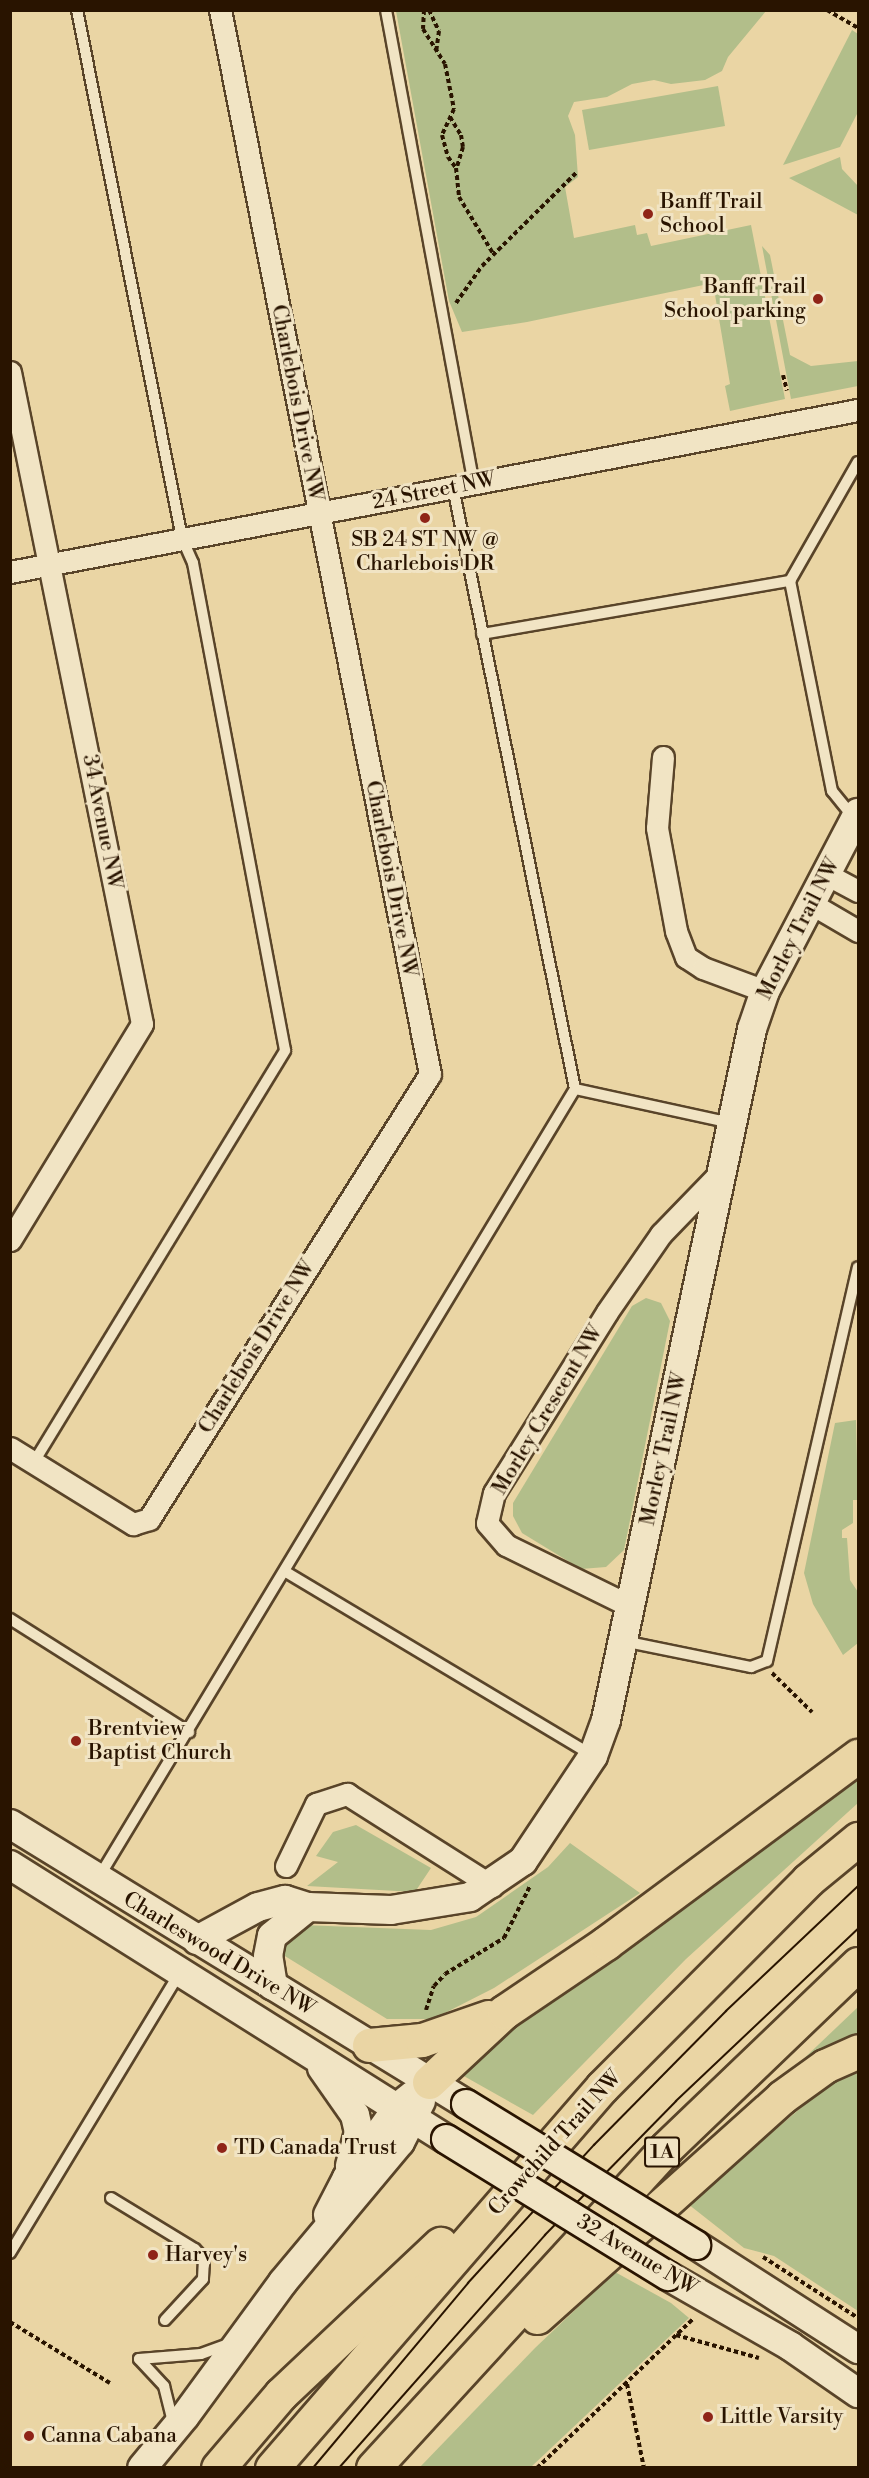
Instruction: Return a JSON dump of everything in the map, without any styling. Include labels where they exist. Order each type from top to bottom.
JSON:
[{"type":"highway","points":[[429,2082],[504,2012],[606,1943],[858,1756]]},
{"type":"highway","name":"Crowchild Trail NW","points":[[272,2468],[566,2126],[808,1880],[858,1839]]},
{"type":"highway","name":"1A","points":[[373,2468],[666,2148],[858,1964]]},
{"type":"highway","points":[[369,2045],[422,2040],[504,2012]]},
{"type":"highway","points":[[479,2352],[537,2317],[782,2097],[825,2066],[858,2051]]},
{"type":"highway","points":[[218,2468],[281,2394],[566,2126]]},
{"type":"street","name":"Charlebois Drive NW","points":[[10,1448],[133,1524],[148,1520],[430,1074],[220,10]]},
{"type":"street","name":"34 Avenue NW","points":[[10,372],[52,563],[142,1023],[10,1240]]},
{"type":"street","name":"24 Street NW","points":[[10,572],[858,410]]},
{"type":"street","points":[[663,757],[657,828],[676,932],[686,957],[703,968],[765,991]]},
{"type":"street","name":"Morley Trail NW","points":[[197,1941],[258,1907],[285,1900],[308,1907],[391,1910],[452,1902],[492,1886],[523,1861],[593,1756],[606,1720],[732,1123],[765,991],[857,816]]},
{"type":"street","points":[[826,874],[858,891]]},
{"type":"street","points":[[810,903],[858,931]]},
{"type":"street","name":"Morley Crescent NW","points":[[630,1606],[506,1545],[487,1522],[494,1493],[607,1312],[661,1234],[722,1171]]},
{"type":"street","points":[[286,1866],[316,1804],[346,1794],[492,1886]]},
{"type":"street","name":"Charleswood Drive NW","points":[[10,1824],[429,2082]]},
{"type":"street","name":"Charleswood Drive NW","points":[[10,1865],[179,1974],[406,2112]]},
{"type":"street","points":[[273,1986],[268,1956],[272,1936],[280,1926],[308,1907]]},
{"type":"street","points":[[309,2053],[355,2115],[359,2132],[347,2178]]},
{"type":"street","points":[[320,2240],[335,2196],[347,2178],[406,2112],[429,2082]]},
{"type":"street","name":"32 Avenue NW","points":[[429,2082],[696,2245],[858,2349]]},
{"type":"street","points":[[142,2468],[174,2429],[238,2342],[400,2142],[406,2112]]},
{"type":"street","name":"32 Avenue NW","points":[[406,2112],[668,2276],[734,2312],[858,2393]]},
{"type":"lane","points":[[34,1462],[285,1050],[193,563],[182,538],[77,10]]},
{"type":"lane","points":[[386,10],[474,483]]},
{"type":"lane","points":[[857,816],[832,791],[790,581],[858,462]]},
{"type":"lane","points":[[98,1879],[286,1572],[574,1089],[453,487]]},
{"type":"lane","points":[[482,634],[790,581]]},
{"type":"lane","points":[[574,1089],[732,1123]]},
{"type":"lane","points":[[623,1641],[751,1667],[764,1665],[771,1650],[858,1267]]},
{"type":"lane","points":[[286,1572],[593,1756]]},
{"type":"lane","points":[[10,1619],[189,1732]]},
{"type":"lane","points":[[10,2253],[179,1974]]},
{"type":"lane","points":[[111,2198],[195,2249],[204,2259],[203,2279],[165,2320]]},
{"type":"lane","points":[[174,2429],[164,2386],[139,2359],[201,2354],[238,2342]]},
{"type":"path","points":[[426,10],[439,31],[436,54]]},
{"type":"path","points":[[426,10],[423,29],[436,54],[445,64],[453,109],[442,135],[448,157],[456,168]]},
{"type":"path","points":[[827,10],[858,28]]},
{"type":"path","points":[[450,117],[458,126],[463,147],[456,168],[459,197],[495,255]]},
{"type":"path","points":[[443,315],[453,310],[482,266],[577,172]]},
{"type":"path","points":[[783,375],[787,392]]},
{"type":"path","points":[[764,1665],[812,1712]]},
{"type":"path","points":[[424,2018],[430,1993],[445,1974],[504,1938],[539,1875],[523,1861]]},
{"type":"path","points":[[537,2468],[691,2321]]},
{"type":"path","points":[[10,2322],[110,2383]]},
{"type":"path","points":[[676,2335],[759,2358]]},
{"type":"path","points":[[627,2383],[644,2468]]},
{"type":"green space","points":[[396,11],[766,11],[728,57],[722,71],[705,80],[671,84],[654,80],[632,84],[607,97],[574,102],[568,116],[575,135],[578,177],[565,187],[574,238],[635,225],[637,235],[647,233],[651,246],[751,225],[785,399],[730,411],[725,386],[730,384],[713,283],[527,322],[462,332],[449,301]]},
{"type":"green space","points":[[852,30],[858,34],[858,112],[840,147],[783,165]]},
{"type":"green space","points":[[718,86],[725,126],[589,150],[582,110]]},
{"type":"green space","points":[[840,157],[842,169],[858,186],[858,215],[789,178]]},
{"type":"green space","points":[[762,246],[770,255],[790,355],[811,366],[858,361],[858,386],[791,399]]},
{"type":"green space","points":[[646,1298],[661,1303],[670,1321],[624,1550],[606,1567],[581,1569],[522,1533],[513,1516],[513,1503],[632,1306]]},
{"type":"green space","points":[[856,1420],[858,1500],[853,1500],[853,1523],[842,1530],[842,1538],[847,1538],[850,1580],[858,1592],[858,1643],[843,1655],[813,1604],[804,1573],[835,1423]]},
{"type":"green space","points":[[858,1768],[858,1803],[686,1959],[533,2115],[462,2075],[481,2052]]},
{"type":"green space","points":[[356,1825],[431,1868],[415,1892],[307,1886],[338,1862],[316,1856],[333,1832]]},
{"type":"green space","points":[[570,1843],[640,1893],[494,1988],[433,2019],[387,2019],[280,1953],[282,1940],[302,1925],[431,1930],[476,1917],[548,1867]]},
{"type":"green space","points":[[858,2007],[858,2040],[801,2074],[796,2066]]},
{"type":"green space","points":[[858,2068],[858,2311],[774,2256],[744,2248],[688,2204],[823,2089]]},
{"type":"green space","points":[[615,2272],[671,2303],[689,2318],[531,2467],[420,2467],[535,2348]]},
{"type":"tram line","points":[[313,2468],[468,2283],[594,2145],[726,2011],[858,1886]]},
{"type":"tram line","points":[[339,2468],[545,2235],[676,2101],[858,1929]]},
{"type":"place","name":"Banff Trail School","points":[[648,214]]},
{"type":"place","name":"Banff Trail School parking","points":[[818,299]]},
{"type":"place","name":"SB 24 ST NW @ Charlebois DR","points":[[425,518]]},
{"type":"place","name":"Brentview Baptist Church","points":[[76,1741]]},
{"type":"place","name":"TD Canada Trust","points":[[222,2148]]},
{"type":"place","name":"Harvey's","points":[[153,2255]]},
{"type":"place","name":"Little Varsity","points":[[708,2417]]},
{"type":"place","name":"Canna Cabana","points":[[29,2436]]}]
